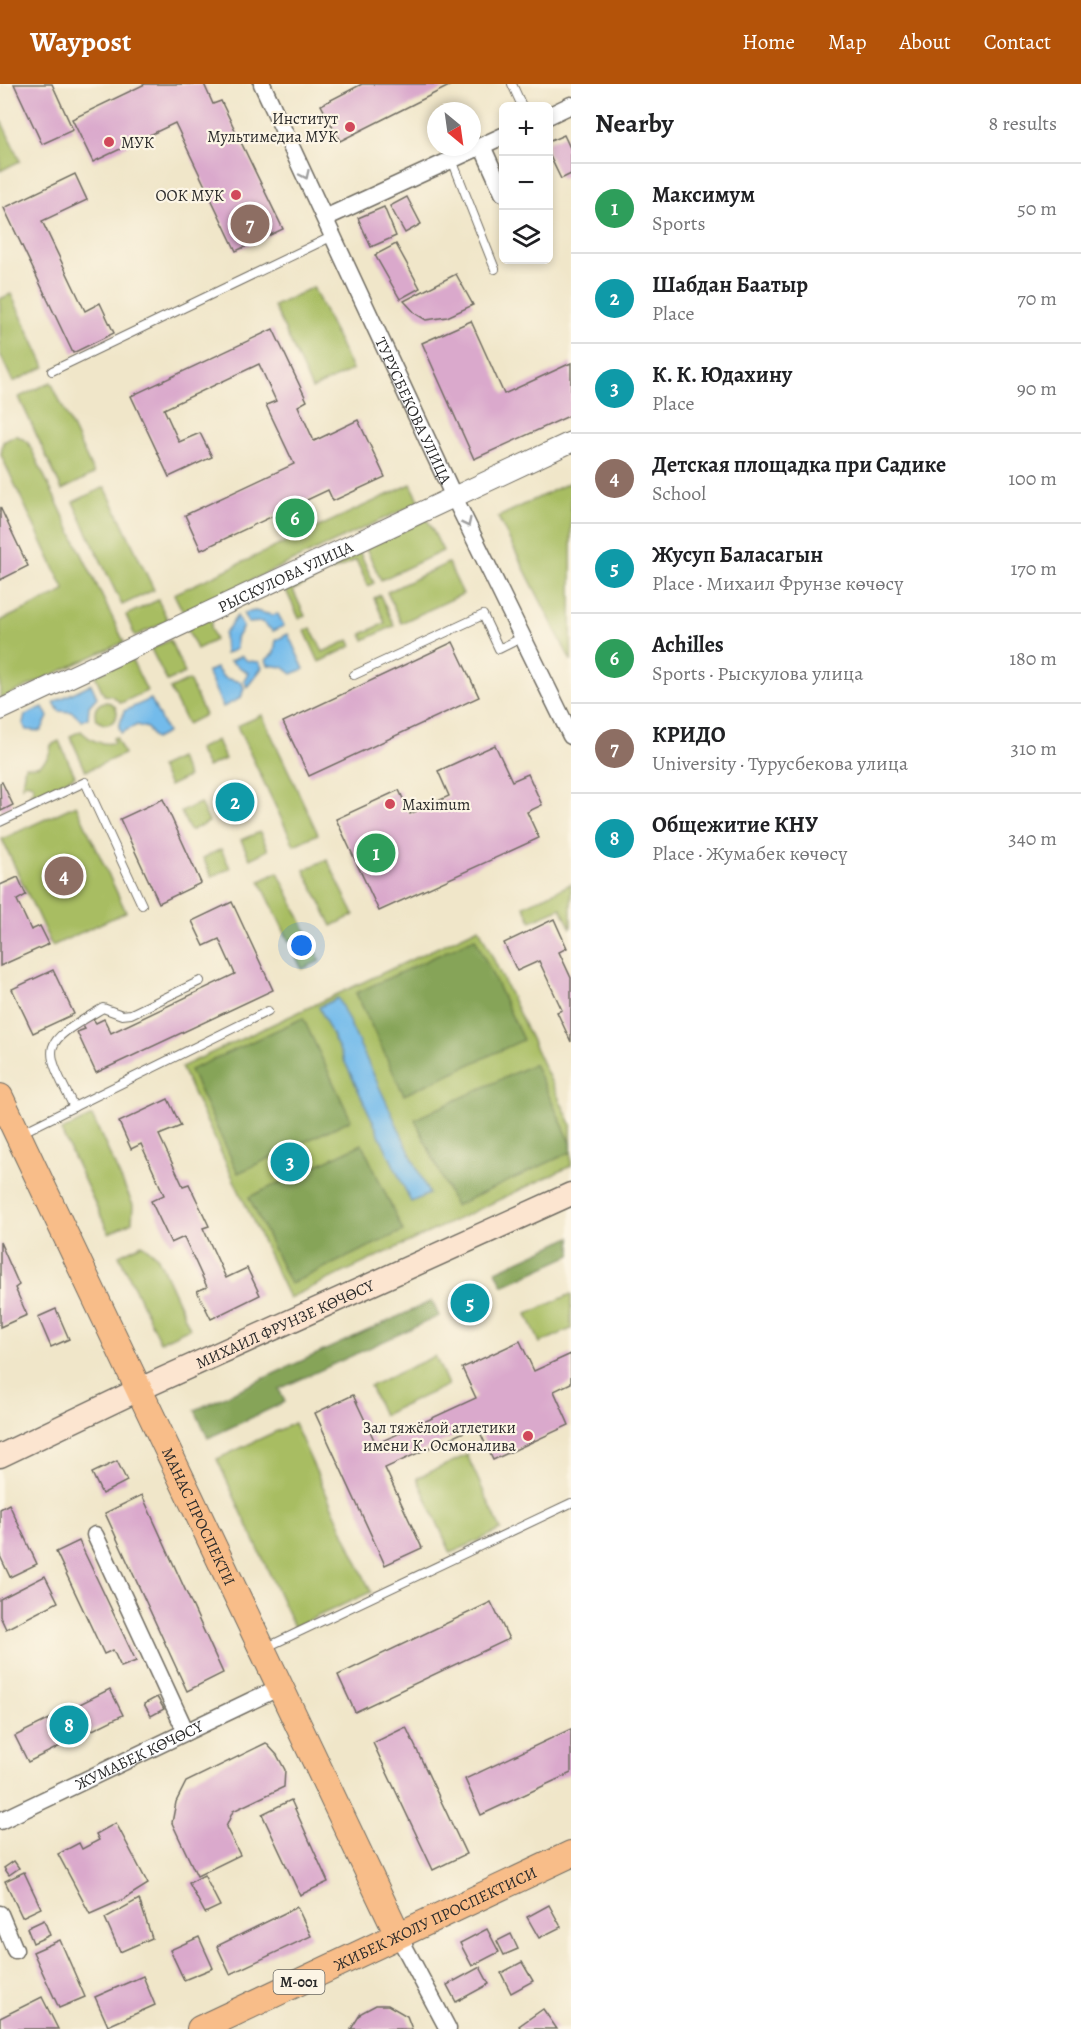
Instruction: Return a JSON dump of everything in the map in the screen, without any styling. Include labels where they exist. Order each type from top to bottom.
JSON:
[{"type":"main road","name":"МАНАС ПРОСПЕКТИ","points":[[0,1098],[398,1935]]},
{"type":"main road","name":"МИХАИЛ ФРУНЗЕ КӨЧӨСҮ","points":[[0,1456],[138,1390],[571,1194]]},
{"type":"main road","name":"ЖИБЕК ЖОЛУ ПРОСПЕКТИСИ","points":[[200,2029],[571,1854]]},
{"type":"street","name":"ТУРУСБЕКОВА УЛИЦА","points":[[262,84],[454,497],[571,736]]},
{"type":"street","points":[[553,114],[571,105]]},
{"type":"street","points":[[325,218],[499,138]]},
{"type":"street","points":[[482,146],[499,183]]},
{"type":"street","name":"РЫСКУЛОВА УЛИЦА","points":[[0,710],[571,442]]},
{"type":"street","points":[[95,1535],[186,1732]]},
{"type":"street","name":"ЖУМАБЕК КӨЧӨСҮ","points":[[0,1821],[280,1687]]},
{"type":"street","points":[[0,1914],[15,1950]]},
{"type":"street","points":[[398,1935],[448,2029]]},
{"type":"lane","points":[[512,84],[520,102]]},
{"type":"lane","points":[[452,160],[495,269]]},
{"type":"lane","points":[[52,371],[333,236]]},
{"type":"lane","points":[[354,675],[483,615],[499,649],[523,637]]},
{"type":"lane","points":[[0,822],[85,782],[142,905]]},
{"type":"lane","points":[[74,1107],[52,1064],[52,1050],[57,1036],[103,1008],[122,1015],[131,1014],[200,981]]},
{"type":"lane","points":[[18,1134],[268,1011]]},
{"type":"lane","points":[[262,1650],[571,1503]]},
{"type":"green space","points":[[0,118],[20,161],[0,171]]},
{"type":"green space","points":[[313,287],[352,370],[312,389],[274,306]]},
{"type":"green space","points":[[11,294],[45,367],[13,382],[0,354],[0,299]]},
{"type":"green space","points":[[51,382],[94,474],[62,490],[19,397]]},
{"type":"green space","points":[[16,435],[28,442],[124,642],[0,699],[0,621],[65,591],[1,455],[3,442]]},
{"type":"green space","points":[[571,482],[571,661],[498,517]]},
{"type":"green space","points":[[411,484],[420,502],[183,612],[174,594]]},
{"type":"green space","points":[[105,487],[154,590],[122,605],[73,502]]},
{"type":"green space","points":[[427,519],[443,551],[381,580],[366,548]]},
{"type":"green space","points":[[359,551],[374,583],[368,586],[356,560],[332,571],[329,565]]},
{"type":"green space","points":[[448,563],[463,594],[401,623],[387,592]]},
{"type":"green space","points":[[317,571],[320,577],[293,590],[305,616],[299,618],[284,586]]},
{"type":"green space","points":[[380,595],[394,626],[364,640],[362,634],[385,623],[374,598]]},
{"type":"green space","points":[[158,600],[168,621],[135,636],[126,615]]},
{"type":"green space","points":[[213,611],[211,628],[215,640],[197,649],[185,624]]},
{"type":"green space","points":[[311,628],[323,652],[349,640],[352,646],[319,662],[305,631]]},
{"type":"green space","points":[[170,640],[185,673],[167,681],[151,649]]},
{"type":"green space","points":[[131,658],[147,691],[121,703],[112,696],[104,695],[95,675]]},
{"type":"green space","points":[[189,680],[205,715],[187,724],[170,689]]},
{"type":"green space","points":[[106,702],[114,705],[117,713],[114,721],[106,724],[98,721],[95,713],[98,705]]},
{"type":"green space","points":[[262,715],[318,834],[294,845],[237,726]]},
{"type":"green space","points":[[81,731],[100,743],[114,743],[113,738],[116,737],[124,754],[86,771],[70,736]]},
{"type":"green space","points":[[217,740],[225,759],[207,767],[198,749]]},
{"type":"green space","points":[[59,741],[75,776],[36,795],[30,793],[34,789],[32,784],[27,782],[22,786],[25,766],[40,765],[49,755],[51,745]]},
{"type":"green space","points":[[179,758],[188,777],[169,786],[160,767]]},
{"type":"green space","points":[[200,803],[209,822],[190,831],[181,812]]},
{"type":"green space","points":[[76,805],[126,912],[52,946],[2,839]]},
{"type":"green space","points":[[260,832],[268,850],[250,859],[241,840]]},
{"type":"green space","points":[[221,849],[230,868],[212,877],[203,858]]},
{"type":"green space","points":[[327,859],[354,915],[332,926],[304,870]]},
{"type":"green space","points":[[278,872],[307,933],[289,941],[260,881]]},
{"type":"green space","points":[[571,884],[571,929],[561,908],[531,921],[524,906]]},
{"type":"green space","points":[[479,928],[571,1124],[571,1166],[289,1298],[181,1067]]},
{"type":"green space","points":[[475,938],[523,1040],[404,1095],[356,993]]},
{"type":"green space","points":[[311,942],[320,961],[302,969],[293,951]]},
{"type":"green space","points":[[303,1018],[351,1120],[238,1173],[190,1070]]},
{"type":"green space","points":[[534,1064],[571,1143],[571,1152],[455,1206],[415,1119]]},
{"type":"green space","points":[[92,1116],[133,1205],[132,1222],[109,1233],[61,1131]]},
{"type":"green space","points":[[362,1144],[403,1231],[290,1284],[249,1197]]},
{"type":"green space","points":[[571,1237],[571,1255],[503,1286],[496,1271]]},
{"type":"green space","points":[[142,1244],[157,1256],[190,1328],[160,1342],[119,1255]]},
{"type":"green space","points":[[571,1294],[571,1329],[540,1343],[527,1314]]},
{"type":"green space","points":[[432,1301],[439,1316],[279,1389],[285,1402],[208,1438],[195,1410]]},
{"type":"green space","points":[[435,1356],[448,1385],[383,1415],[370,1386]]},
{"type":"green space","points":[[294,1423],[371,1592],[294,1627],[217,1459]]},
{"type":"green space","points":[[467,1455],[501,1530],[451,1553],[417,1478]]},
{"type":"water","points":[[255,611],[278,614],[284,626],[273,631],[262,622],[248,623],[243,613]]},
{"type":"water","points":[[237,616],[243,627],[236,638],[236,649],[225,654],[224,634]]},
{"type":"water","points":[[288,634],[304,669],[292,674],[283,667],[268,665],[266,660],[274,653],[276,640]]},
{"type":"water","points":[[241,656],[248,661],[259,662],[262,668],[247,687],[244,680],[248,673],[230,661]]},
{"type":"water","points":[[216,668],[224,678],[241,682],[244,688],[241,698],[223,707],[207,672]]},
{"type":"water","points":[[91,684],[97,697],[89,706],[88,718],[82,721],[72,712],[59,711],[54,702]]},
{"type":"water","points":[[151,699],[167,733],[155,739],[147,728],[137,725],[121,733],[119,727],[124,711]]},
{"type":"water","points":[[43,707],[48,717],[41,731],[26,730],[23,723],[25,715]]},
{"type":"water","points":[[338,998],[429,1194],[411,1202],[319,1007]]},
{"type":"building","name":"МУК","points":[[14,84],[52,84],[73,130],[42,144]]},
{"type":"building","points":[[145,84],[204,84],[213,104],[221,101],[283,229],[236,251],[175,123],[93,162],[72,119]]},
{"type":"building","name":"Институт Мультимедиа МУК","points":[[362,84],[453,84],[340,141],[321,105]]},
{"type":"building","points":[[564,135],[571,150],[571,174],[561,179],[553,162],[553,140]]},
{"type":"building","points":[[75,174],[87,200],[42,221],[85,311],[100,303],[114,333],[73,353],[4,208]]},
{"type":"building","points":[[407,197],[421,224],[405,233],[390,206]]},
{"type":"building","points":[[384,207],[396,236],[371,247],[358,218]]},
{"type":"building","points":[[396,244],[420,288],[400,299],[375,255]]},
{"type":"building","points":[[456,274],[473,305],[447,317],[426,320],[416,314],[404,301]]},
{"type":"building","points":[[471,321],[504,394],[571,363],[571,415],[474,459],[422,343]]},
{"type":"building","points":[[273,329],[307,401],[298,406],[314,441],[358,420],[385,477],[333,501],[328,490],[201,550],[185,515],[294,464],[266,405],[276,401],[259,364],[164,409],[179,442],[200,433],[212,457],[169,477],[131,396]]},
{"type":"building","points":[[0,507],[28,566],[0,580]]},
{"type":"building","points":[[453,642],[479,697],[309,776],[283,722]]},
{"type":"building","points":[[495,745],[512,781],[528,774],[542,805],[527,812],[539,838],[379,911],[336,819],[399,790],[410,814],[449,796],[438,771]]},
{"type":"building","points":[[2,782],[13,805],[1,811],[0,783]]},
{"type":"building","points":[[163,799],[201,883],[159,903],[120,819]]},
{"type":"building","points":[[18,877],[26,895],[17,900],[31,930],[40,926],[49,944],[0,966],[0,885]]},
{"type":"building","points":[[232,902],[273,990],[96,1073],[77,1032],[85,1029],[82,1024],[93,1019],[96,1023],[104,1019],[111,1033],[235,974],[219,939],[204,946],[192,921]]},
{"type":"building","points":[[554,919],[567,948],[559,952],[571,978],[571,1042],[557,1012],[562,1010],[539,961],[517,971],[504,943]]},
{"type":"building","points":[[53,970],[74,1014],[33,1033],[12,989]]},
{"type":"building","points":[[168,1099],[181,1126],[159,1135],[183,1186],[189,1184],[209,1226],[203,1228],[226,1278],[247,1268],[260,1295],[211,1319],[197,1291],[207,1287],[184,1237],[171,1243],[151,1201],[164,1195],[141,1144],[131,1149],[119,1122]]},
{"type":"building","points":[[0,1242],[19,1285],[15,1288],[27,1315],[0,1327]]},
{"type":"building","points":[[56,1309],[69,1339],[51,1347],[38,1317]]},
{"type":"building","points":[[520,1341],[534,1371],[571,1354],[571,1383],[554,1391],[569,1425],[493,1460],[477,1426],[385,1468],[422,1548],[385,1565],[315,1413],[353,1395],[376,1444],[476,1398],[462,1368]]},
{"type":"building","points":[[117,1461],[127,1481],[102,1494],[92,1473]]},
{"type":"building","points":[[142,1495],[223,1673],[187,1691],[105,1513]]},
{"type":"building","points":[[9,1504],[37,1564],[10,1577],[0,1556],[0,1509]]},
{"type":"building","points":[[79,1541],[136,1661],[121,1667],[113,1650],[104,1654],[56,1552]]},
{"type":"building","points":[[45,1576],[58,1602],[6,1629],[0,1616],[0,1599]]},
{"type":"building","points":[[491,1602],[509,1639],[355,1712],[338,1675]]},
{"type":"building","points":[[110,1689],[123,1715],[28,1762],[15,1736]]},
{"type":"building","points":[[157,1697],[164,1709],[151,1716],[144,1704]]},
{"type":"building","points":[[406,1727],[466,1854],[433,1870],[373,1743]]},
{"type":"building","points":[[571,1729],[571,1773],[481,1815],[465,1779]]},
{"type":"building","points":[[266,1743],[277,1755],[285,1770],[284,1787],[233,1811],[226,1827],[240,1855],[197,1876],[172,1823],[176,1802],[186,1782]]},
{"type":"building","points":[[291,1800],[328,1882],[300,1895],[262,1814]]},
{"type":"building","points":[[116,1823],[148,1884],[124,1899],[90,1914],[58,1854],[79,1843],[82,1849],[99,1840],[96,1834]]},
{"type":"building","points":[[14,1861],[19,1868],[9,1875],[4,1868]]},
{"type":"building","points":[[24,1872],[41,1908],[22,1917],[5,1881]]},
{"type":"building","points":[[204,1875],[220,1906],[205,1913],[189,1883]]},
{"type":"building","points":[[139,1899],[152,1938],[120,1952],[105,1918]]},
{"type":"building","points":[[549,1905],[561,1927],[539,1938],[527,1917]]},
{"type":"building","points":[[297,1907],[311,1936],[230,1974],[217,1946]]},
{"type":"building","points":[[44,1920],[50,1935],[33,1943],[27,1928]]},
{"type":"building","points":[[487,1929],[499,1952],[472,1966],[460,1943]]},
{"type":"building","points":[[511,1934],[518,1949],[504,1955],[497,1941]]},
{"type":"building","points":[[199,1937],[213,1968],[184,1980],[170,1950]]},
{"type":"building","points":[[60,1940],[85,1997],[59,2008],[33,1952]]},
{"type":"building","points":[[522,1962],[533,1981],[511,1993],[501,1973]]},
{"type":"building","points":[[480,1967],[489,1984],[456,2002],[447,1985]]},
{"type":"building","points":[[143,1976],[155,2005],[108,2026],[95,1997]]},
{"type":"building","points":[[42,1997],[58,2029],[0,2029],[0,2018]]},
{"type":"building","points":[[376,2005],[388,2005],[407,2016],[412,2029],[351,2029],[361,2013]]},
{"type":"building","points":[[543,2009],[557,2029],[521,2029],[519,2026]]},
{"type":"place","name":"Институт Мультимедиа МУК","points":[[350,127]]},
{"type":"place","name":"МУК","points":[[109,142]]},
{"type":"place","name":"ООК МУК","points":[[236,195]]},
{"type":"place","name":"КРИДО","points":[[250,224]]},
{"type":"place","name":"Achilles","points":[[295,518]]},
{"type":"place","name":"Шабдан Баатыр","points":[[235,802]]},
{"type":"place","name":"Maximum","points":[[390,804]]},
{"type":"place","name":"Максимум","points":[[376,853]]},
{"type":"place","name":"Детская площадка при Садике","points":[[64,876]]},
{"type":"place","name":"К. К. Юдахину","points":[[290,1162]]},
{"type":"place","name":"Жусуп Баласагын","points":[[470,1303]]},
{"type":"place","name":"Зал тяжёлой атлетики имени К. Осмоналива","points":[[528,1436]]},
{"type":"place","name":"Общежитие КНУ","points":[[69,1725]]}]
